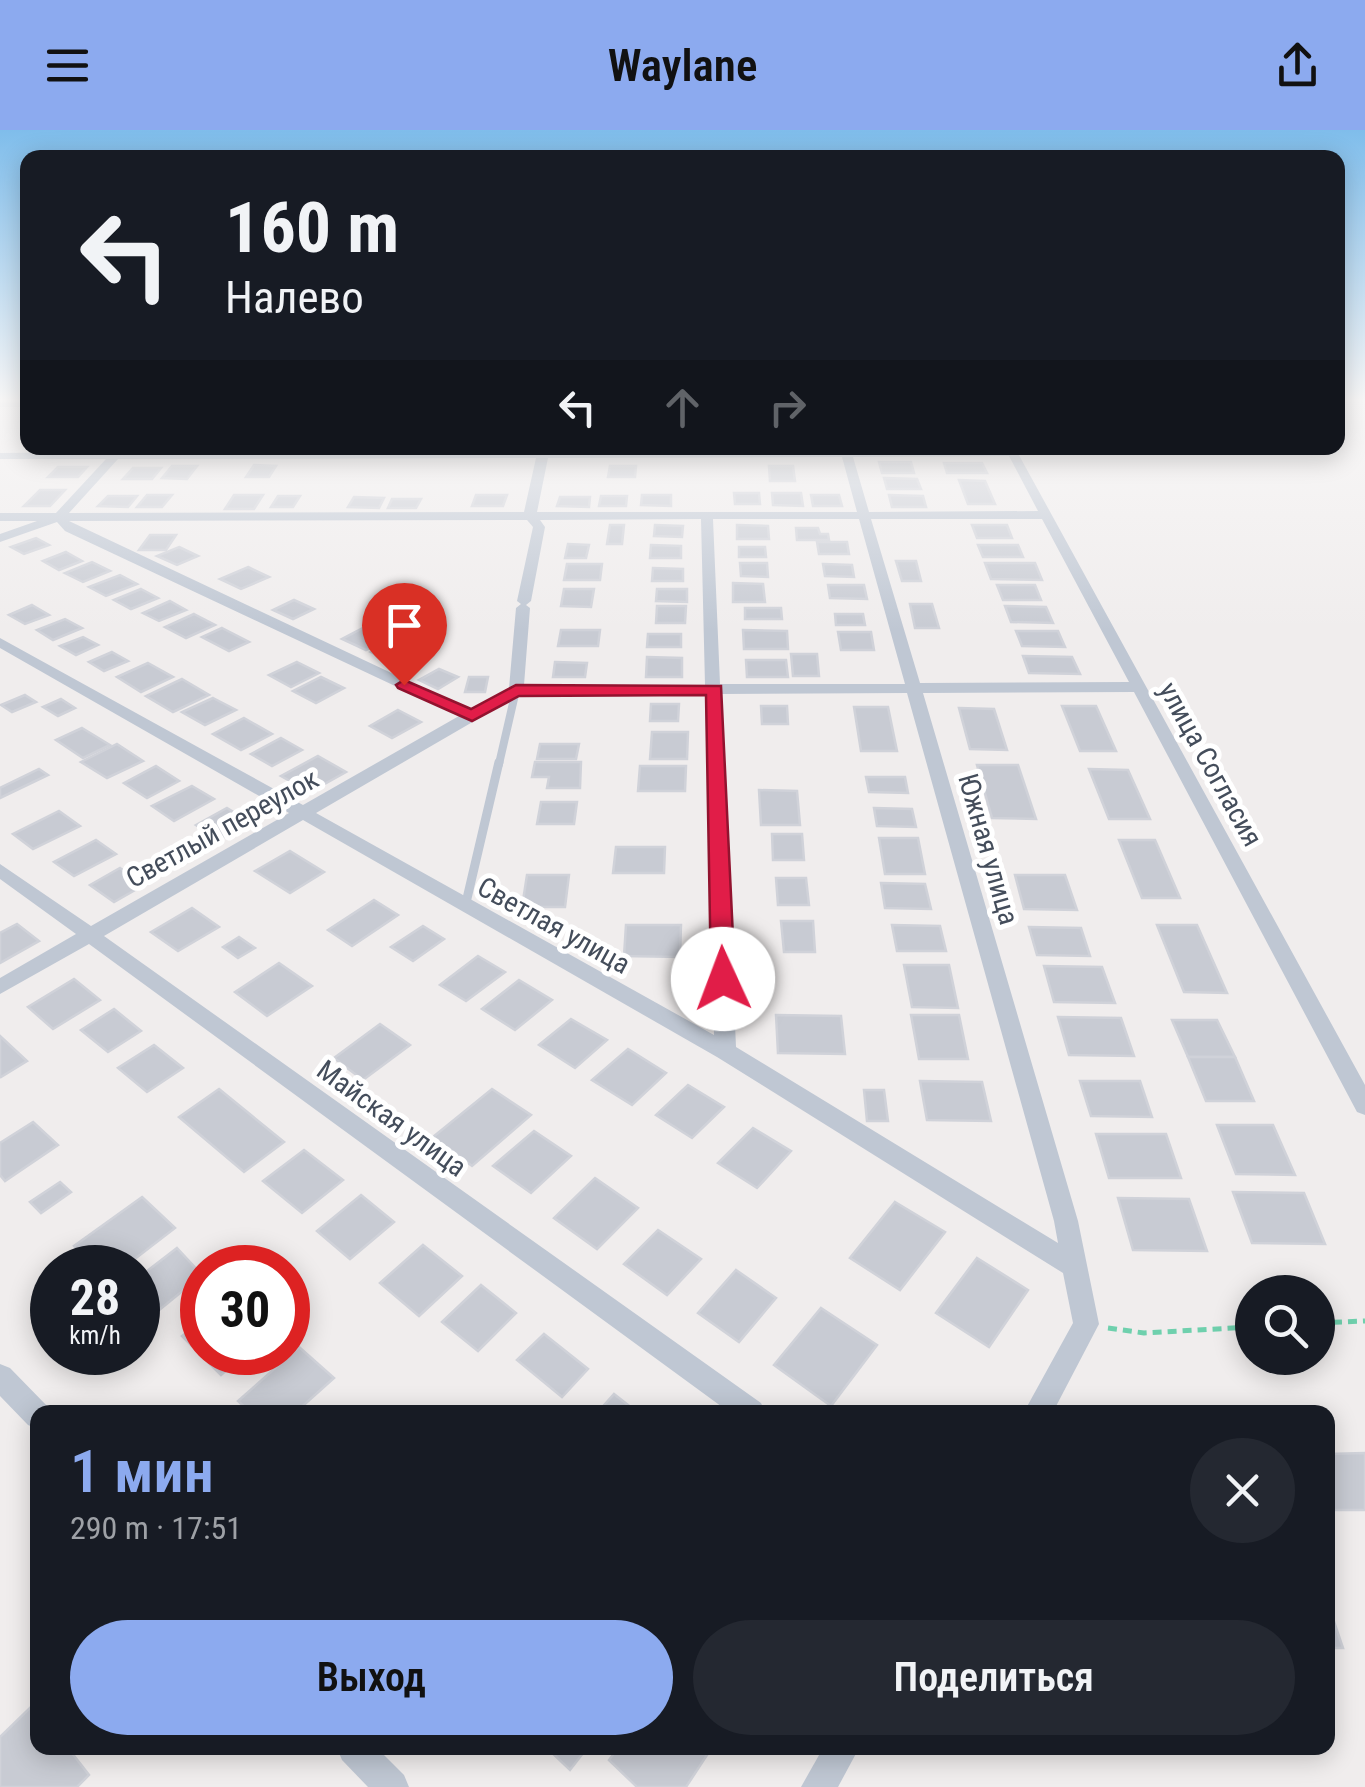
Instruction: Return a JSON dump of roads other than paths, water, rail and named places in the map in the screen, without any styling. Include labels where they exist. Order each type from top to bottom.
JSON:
[{"type":"street","points":[[0,538],[59,517],[97,475]]},
{"type":"street","points":[[530,516],[538,475]]},
{"type":"street","name":"Южная улица","points":[[854,475],[1066,1221],[1086,1324],[1042,1405]]},
{"type":"street","name":"улица Согласия","points":[[1025,475],[1365,1106]]},
{"type":"street","points":[[0,518],[1046,515]]},
{"type":"street","points":[[530,516],[539,526],[524,605],[516,690],[1137,687]]},
{"type":"street","points":[[707,516],[725,1051]]},
{"type":"street","points":[[59,517],[70,528],[472,716]]},
{"type":"street","name":"Светлая улица","points":[[0,642],[725,1051],[1075,1268]]},
{"type":"street","name":"Светлый переулок","points":[[0,987],[516,690]]},
{"type":"street","name":"Майская улица","points":[[0,870],[741,1405]]},
{"type":"street","points":[[0,1377],[30,1408]]},
{"type":"street","points":[[361,1755],[392,1787]]},
{"type":"street","points":[[818,1787],[838,1755]]},
{"type":"lane","points":[[466,907],[516,690]]}]
